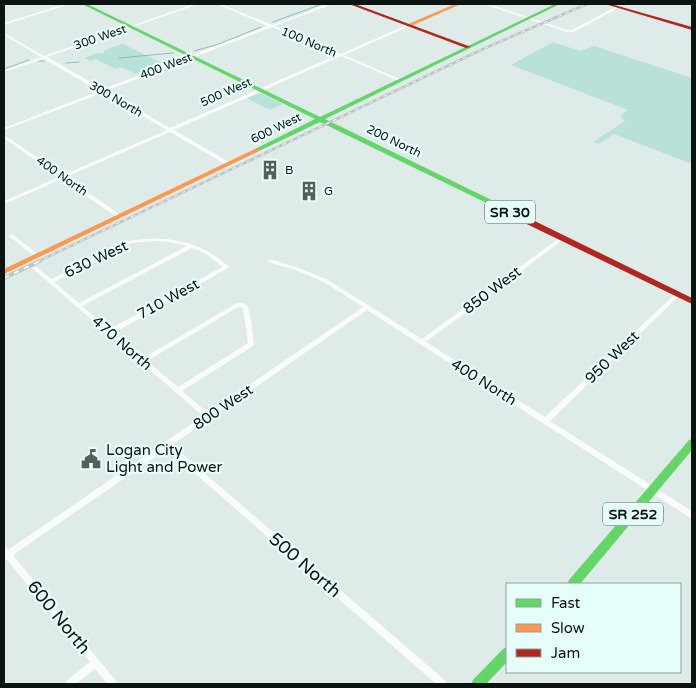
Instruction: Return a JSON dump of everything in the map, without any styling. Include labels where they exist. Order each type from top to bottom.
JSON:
[{"type":"main road","name":"200 North","points":[[84,4],[692,301]]},
{"type":"main road","points":[[351,4],[468,47]]},
{"type":"main road","name":"500 West","points":[[409,25],[459,4]]},
{"type":"main road","name":"600 West","points":[[4,272],[558,4]]},
{"type":"main road","points":[[607,4],[692,29]]},
{"type":"main road","name":"SR 252","points":[[574,583],[692,443]]},
{"type":"main road","points":[[477,684],[506,654]]},
{"type":"street","points":[[4,24],[68,4]]},
{"type":"street","name":"300 West","points":[[4,71],[197,4]]},
{"type":"street","name":"100 North","points":[[219,4],[400,80]]},
{"type":"street","name":"400 West","points":[[4,129],[330,4]]},
{"type":"street","points":[[485,4],[561,30],[573,31],[618,7]]},
{"type":"street","name":"500 West","points":[[4,203],[409,25]]},
{"type":"street","name":"300 North","points":[[4,34],[229,164]]},
{"type":"street","name":"400 North","points":[[4,136],[120,217]]},
{"type":"street","points":[[12,236],[37,256]]},
{"type":"street","name":"850 West","points":[[422,342],[562,238]]},
{"type":"street","name":"630 West","points":[[51,281],[131,242],[161,240],[191,246],[211,255],[226,267]]},
{"type":"street","points":[[79,305],[191,246]]},
{"type":"street","name":"400 North","points":[[270,261],[297,268],[326,281],[692,515]]},
{"type":"street","name":"710 West","points":[[110,332],[226,267]]},
{"type":"street","name":"470 North","points":[[35,268],[208,417]]},
{"type":"street","name":"950 West","points":[[545,421],[678,294]]},
{"type":"street","points":[[143,361],[238,304],[243,305],[246,309],[251,344],[178,391]]},
{"type":"street","name":"800 West","points":[[5,554],[367,307]]},
{"type":"street","name":"500 North","points":[[167,445],[442,684]]},
{"type":"street","name":"600 North","points":[[5,554],[113,684]]},
{"type":"street","points":[[69,684],[96,663]]},
{"type":"green space","points":[[553,42],[580,51],[594,46],[692,78],[692,164],[614,134],[599,144],[593,142],[625,121],[620,116],[628,110],[511,65]]},
{"type":"green space","points":[[123,44],[162,63],[135,74],[122,67],[116,69],[95,59],[90,61],[84,58],[98,53],[105,53],[103,51]]},
{"type":"green space","points":[[259,93],[283,104],[270,110],[247,98]]},
{"type":"waterway","points":[[273,22],[322,4]]},
{"type":"waterway","points":[[194,51],[216,45],[261,27]]},
{"type":"waterway","points":[[119,58],[173,53]]},
{"type":"waterway","points":[[4,69],[29,60]]},
{"type":"waterway","points":[[38,61],[44,61]]},
{"type":"waterway","points":[[66,63],[79,62]]},
{"type":"railway","points":[[37,262],[483,49],[587,4]]},
{"type":"railway","points":[[4,278],[40,261]]},
{"type":"traffic: fast","points":[[84,4],[503,209]]},
{"type":"traffic: fast","points":[[257,150],[558,4]]},
{"type":"traffic: fast","points":[[574,583],[692,443]]},
{"type":"traffic: fast","points":[[477,684],[506,654]]},
{"type":"traffic: slow","points":[[409,25],[459,4]]},
{"type":"traffic: slow","points":[[4,272],[257,150]]},
{"type":"traffic: jam","points":[[351,4],[468,47]]},
{"type":"traffic: jam","points":[[607,4],[692,29]]},
{"type":"traffic: jam","points":[[503,209],[692,301]]},
{"type":"place","name":"B","points":[[270,170]]},
{"type":"place","name":"G","points":[[309,191]]},
{"type":"place","name":"Logan City Light and Power","points":[[91,459]]}]
